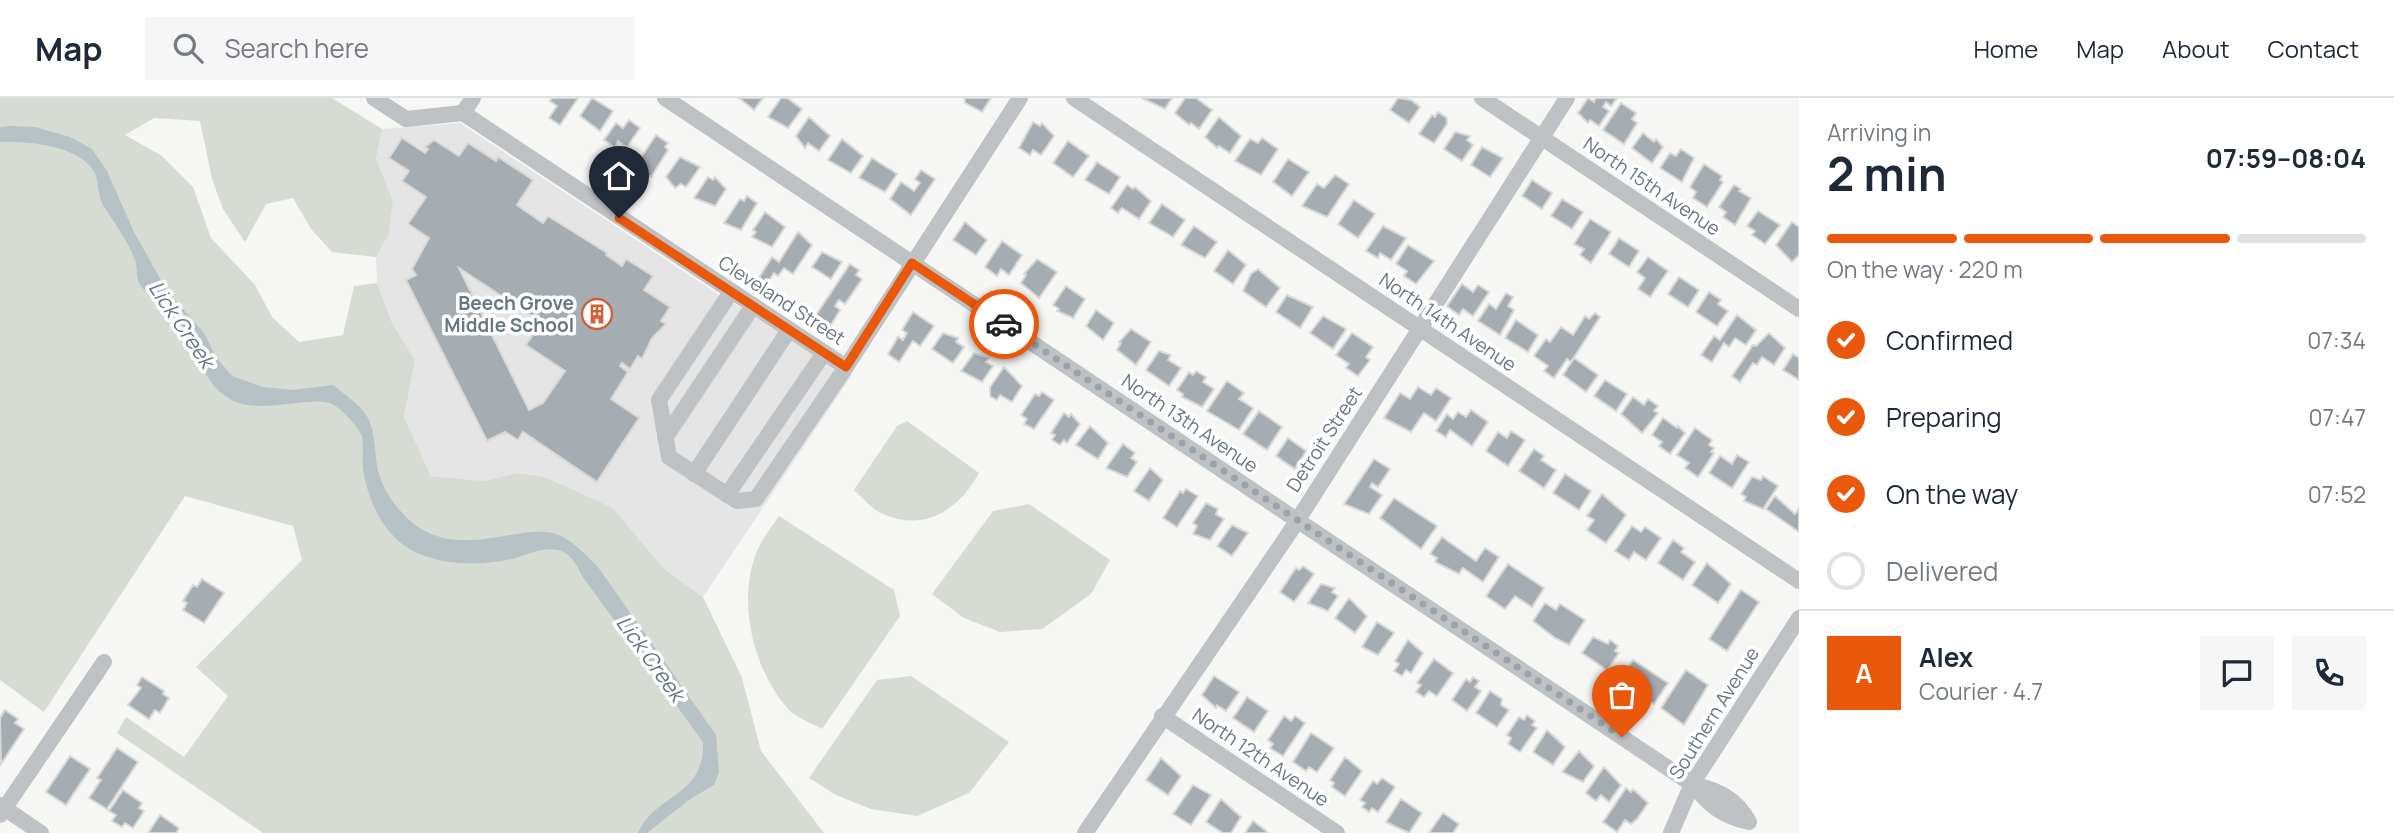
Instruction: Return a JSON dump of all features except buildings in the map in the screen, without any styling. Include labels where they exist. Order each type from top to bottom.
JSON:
[{"type":"street","points":[[374,98],[406,118],[463,113],[472,98]]},
{"type":"street","name":"North 13th Avenue","points":[[665,98],[1692,784]]},
{"type":"street","name":"Cleveland Street","points":[[463,113],[846,367],[1020,98]]},
{"type":"street","name":"North 14th Avenue","points":[[1074,98],[1799,581]]},
{"type":"street","name":"North 15th Avenue","points":[[1482,98],[1799,309]]},
{"type":"street","name":"Detroit Street","points":[[1085,833],[1162,716],[1298,520],[1567,98]]},
{"type":"street","points":[[731,292],[659,400],[669,457],[694,474],[737,501],[756,499],[846,367]]},
{"type":"street","points":[[665,438],[753,306]]},
{"type":"street","points":[[694,474],[789,330]]},
{"type":"street","points":[[727,495],[824,353]]},
{"type":"street","name":"Southern Avenue","points":[[1671,833],[1692,784],[1799,618]]},
{"type":"street","points":[[41,833],[2,810],[104,662]]},
{"type":"street","name":"North 12th Avenue","points":[[1162,716],[1337,833]]},
{"type":"shaded area","points":[[0,98],[332,98],[382,129],[376,159],[393,201],[389,234],[376,257],[332,252],[311,229],[293,198],[266,204],[245,242],[223,209],[212,179],[200,121],[154,118],[125,135],[162,156],[193,187],[211,238],[255,285],[272,317],[299,342],[343,335],[354,286],[377,283],[392,323],[415,360],[404,417],[431,476],[483,481],[518,473],[546,477],[613,508],[664,569],[703,597],[742,678],[761,751],[824,833],[263,833],[117,733],[126,717],[184,757],[228,696],[196,667],[302,560],[293,526],[185,496],[44,712],[0,680]]},
{"type":"shaded area","points":[[460,123],[716,293],[852,375],[703,597],[664,569],[613,508],[547,477],[518,473],[483,481],[431,476],[404,417],[415,360],[392,323],[377,283],[376,257],[389,234],[393,201],[376,159],[382,129]]},
{"type":"shaded area","points":[[907,421],[979,473],[961,498],[949,508],[937,515],[910,521],[879,512],[854,490],[897,426]]},
{"type":"shaded area","points":[[1029,504],[1110,560],[1091,594],[1042,629],[1000,632],[964,618],[932,594],[993,511]]},
{"type":"shaded area","points":[[779,516],[894,590],[900,616],[822,729],[792,713],[776,693],[765,674],[751,630],[748,607],[753,563],[763,539]]},
{"type":"shaded area","points":[[911,676],[1009,742],[969,793],[917,816],[871,809],[836,795],[809,778],[877,680]]},
{"type":"water","name":"Lick Creek","points":[[0,127],[35,127],[70,137],[92,149],[107,171],[134,232],[167,291],[204,333],[216,357],[232,376],[263,387],[293,390],[333,385],[357,404],[370,424],[383,484],[394,502],[415,525],[441,537],[460,540],[548,532],[561,536],[585,554],[598,567],[716,735],[719,772],[714,785],[690,799],[647,833],[638,833],[646,820],[688,785],[696,774],[703,742],[573,560],[567,554],[552,549],[497,562],[457,563],[428,557],[402,544],[383,523],[370,497],[363,469],[362,437],[350,419],[334,405],[324,402],[256,406],[242,404],[221,393],[208,377],[180,323],[139,283],[135,260],[103,205],[93,170],[75,155],[50,146],[0,142]]},
{"type":"way so far","points":[[1004,324],[1622,737]]},
{"type":"place","name":"Beech Grove Middle School","points":[[597,314]]},
{"type":"route","points":[[619,218],[846,367],[912,263],[1004,324]]}]
